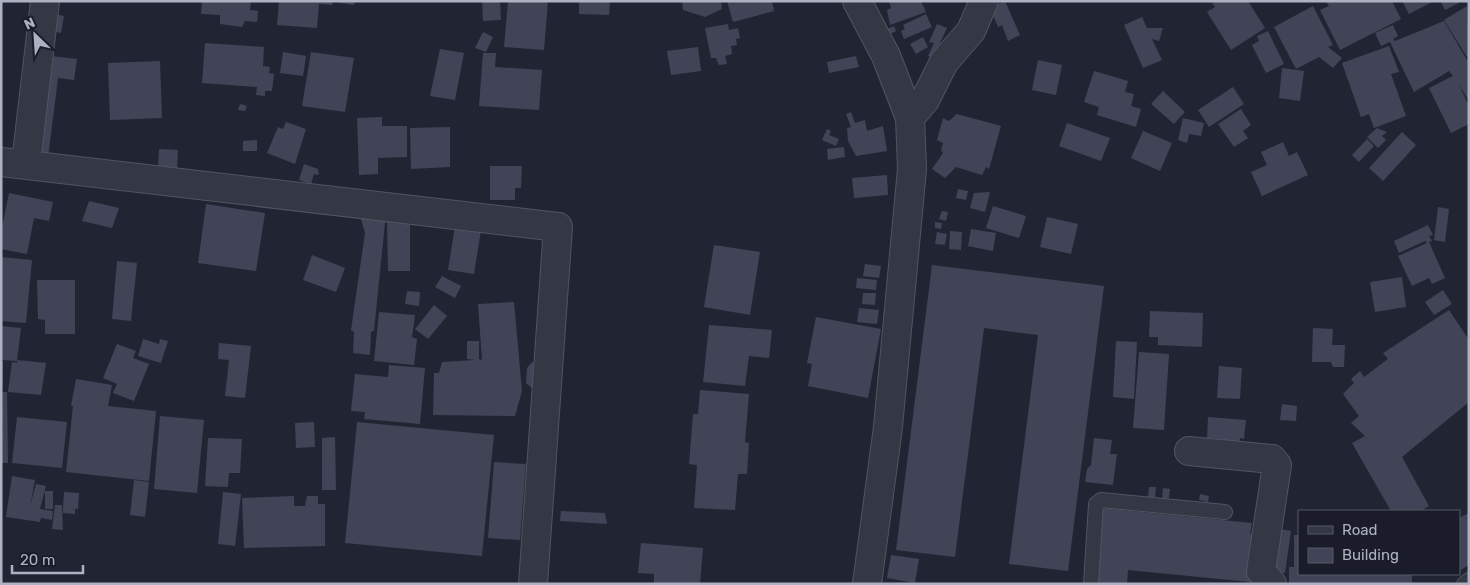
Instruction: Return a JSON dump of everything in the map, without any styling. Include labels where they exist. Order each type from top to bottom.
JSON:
[{"type":"street","points":[[45,1],[14,162],[558,227],[532,584]]},
{"type":"street","points":[[857,1],[886,56],[910,118],[912,169],[903,285],[888,427],[867,584]]},
{"type":"street","points":[[910,118],[925,100],[944,62],[972,31],[984,1]]},
{"type":"street","points":[[1189,451],[1272,459],[1277,465],[1261,570],[1272,584]]},
{"type":"lane","points":[[1091,584],[1096,504],[1101,500],[1225,512]]},
{"type":"lane","points":[[1464,584],[1469,580]]},
{"type":"building","points":[[202,1],[251,1],[250,10],[258,11],[257,22],[245,21],[242,27],[220,24],[220,15],[201,14]]},
{"type":"building","points":[[279,1],[333,1],[332,5],[319,4],[317,28],[277,25]]},
{"type":"building","points":[[341,1],[355,1],[354,5],[340,3]]},
{"type":"building","points":[[482,1],[500,1],[501,20],[483,21]]},
{"type":"building","points":[[508,1],[548,1],[544,50],[504,47]]},
{"type":"building","points":[[579,1],[610,1],[609,15],[579,14]]},
{"type":"building","points":[[682,1],[721,1],[722,9],[705,17],[683,10]]},
{"type":"building","points":[[727,1],[772,1],[774,11],[733,22]]},
{"type":"building","points":[[889,1],[921,1],[926,12],[890,25],[887,10],[891,8]]},
{"type":"building","points":[[1005,1],[1020,35],[1008,41],[1002,25],[998,27],[990,8]]},
{"type":"building","points":[[1211,1],[1248,1],[1265,28],[1231,50],[1207,12],[1215,7]]},
{"type":"building","points":[[1326,1],[1392,1],[1401,19],[1340,50],[1320,10],[1329,6]]},
{"type":"building","points":[[1402,1],[1434,1],[1409,14]]},
{"type":"building","points":[[1440,1],[1458,1],[1459,3],[1445,10]]},
{"type":"building","points":[[1313,6],[1333,45],[1328,47],[1342,58],[1333,68],[1319,57],[1296,69],[1274,27]]},
{"type":"building","points":[[1467,6],[1469,56],[1467,57],[1444,20]]},
{"type":"building","points":[[49,13],[64,16],[61,33],[46,30]]},
{"type":"building","points":[[926,14],[932,27],[904,39],[901,31],[905,29],[903,25]]},
{"type":"building","points":[[1142,17],[1147,28],[1163,28],[1159,41],[1152,39],[1162,60],[1143,68],[1124,25]]},
{"type":"building","points":[[1444,21],[1467,60],[1469,58],[1469,101],[1459,85],[1469,106],[1469,124],[1451,133],[1429,88],[1453,76],[1449,71],[1414,92],[1390,42],[1381,46],[1375,33],[1393,25],[1398,36],[1393,39],[1395,41]]},
{"type":"building","points":[[728,24],[729,30],[738,28],[740,38],[736,39],[737,45],[731,46],[732,54],[725,56],[727,64],[719,65],[716,58],[711,58],[705,28]]},
{"type":"building","points":[[937,24],[947,28],[933,58],[928,56],[934,43],[929,42]]},
{"type":"building","points":[[894,26],[896,31],[890,34],[887,29]]},
{"type":"building","points":[[1268,31],[1284,64],[1266,73],[1252,45],[1259,41],[1257,36]]},
{"type":"building","points":[[483,32],[493,37],[486,52],[475,48]]},
{"type":"building","points":[[923,37],[928,47],[916,54],[910,44]]},
{"type":"building","points":[[205,43],[264,47],[263,66],[270,67],[269,73],[274,74],[272,91],[265,91],[265,96],[256,95],[257,87],[202,83]]},
{"type":"building","points":[[1389,46],[1399,72],[1391,74],[1406,116],[1374,128],[1369,114],[1361,117],[1342,63]]},
{"type":"building","points":[[698,47],[701,71],[671,75],[667,51]]},
{"type":"building","points":[[440,49],[464,53],[455,100],[430,96]]},
{"type":"building","points":[[283,52],[306,56],[303,76],[280,73]]},
{"type":"building","points":[[311,52],[354,58],[345,112],[302,106]]},
{"type":"building","points":[[483,53],[496,53],[495,67],[542,70],[539,110],[479,106]]},
{"type":"building","points":[[43,55],[77,59],[74,80],[58,78],[48,158],[30,155]]},
{"type":"building","points":[[856,56],[859,67],[829,73],[827,62]]},
{"type":"building","points":[[1038,60],[1062,65],[1056,95],[1032,90]]},
{"type":"building","points":[[160,61],[162,118],[110,120],[108,63]]},
{"type":"building","points":[[1282,68],[1304,71],[1300,101],[1279,98]]},
{"type":"building","points":[[1094,71],[1128,81],[1125,92],[1134,94],[1131,106],[1141,109],[1136,127],[1097,115],[1099,107],[1084,102]]},
{"type":"building","points":[[1233,87],[1244,104],[1209,127],[1198,110]]},
{"type":"building","points":[[1163,91],[1185,112],[1174,124],[1151,104]]},
{"type":"building","points":[[240,104],[247,106],[245,111],[238,110]]},
{"type":"building","points":[[1241,109],[1251,125],[1243,131],[1248,138],[1234,147],[1218,124]]},
{"type":"building","points":[[851,112],[855,123],[865,120],[867,131],[883,126],[887,151],[856,156],[848,141],[847,128],[851,127],[846,114]]},
{"type":"building","points":[[957,114],[1001,126],[989,169],[986,167],[982,175],[956,167],[945,178],[932,169],[943,153],[941,150],[943,143],[937,140],[943,118],[949,121]]},
{"type":"building","points":[[382,117],[382,126],[407,126],[407,157],[378,158],[378,174],[359,175],[357,118]]},
{"type":"building","points":[[1183,118],[1204,123],[1201,136],[1189,134],[1187,143],[1178,140]]},
{"type":"building","points":[[286,122],[306,129],[295,164],[267,153],[278,127],[283,129]]},
{"type":"building","points":[[1067,123],[1110,138],[1101,161],[1059,146]]},
{"type":"building","points":[[450,127],[450,167],[411,169],[410,128]]},
{"type":"building","points":[[1377,128],[1387,132],[1382,136],[1386,140],[1378,148],[1367,137]]},
{"type":"building","points":[[827,129],[831,131],[829,135],[839,139],[836,146],[822,140]]},
{"type":"building","points":[[1143,131],[1172,143],[1160,171],[1131,158]]},
{"type":"building","points":[[1402,132],[1416,145],[1383,181],[1369,168]]},
{"type":"building","points":[[1367,139],[1374,146],[1359,162],[1352,155]]},
{"type":"building","points":[[257,140],[257,151],[243,151],[243,141]]},
{"type":"building","points":[[1283,142],[1289,156],[1297,152],[1308,175],[1262,196],[1251,172],[1267,165],[1261,152]]},
{"type":"building","points":[[844,147],[845,157],[828,160],[827,149]]},
{"type":"building","points":[[159,149],[178,150],[177,171],[158,169]]},
{"type":"building","points":[[304,164],[318,169],[319,175],[314,174],[311,184],[299,180]]},
{"type":"building","points":[[490,166],[522,166],[521,188],[515,188],[515,200],[490,200]]},
{"type":"building","points":[[887,175],[888,195],[854,198],[852,178]]},
{"type":"building","points":[[958,189],[968,191],[966,200],[956,198]]},
{"type":"building","points":[[990,192],[985,212],[970,208],[974,193]]},
{"type":"building","points":[[9,193],[53,202],[49,221],[34,218],[27,254],[1,249],[1,232]]},
{"type":"building","points":[[89,201],[119,208],[112,228],[82,221]]},
{"type":"building","points":[[206,204],[265,213],[256,271],[198,263]]},
{"type":"building","points":[[363,206],[392,217],[388,221],[410,221],[410,271],[388,271],[387,222],[385,223],[374,331],[371,332],[370,355],[353,353],[354,332],[351,330],[365,233],[361,219]]},
{"type":"building","points":[[993,206],[1026,216],[1019,238],[986,228]]},
{"type":"building","points":[[1438,207],[1449,209],[1445,242],[1434,240]]},
{"type":"building","points":[[942,211],[948,212],[946,221],[939,219]]},
{"type":"building","points":[[1047,217],[1078,224],[1071,254],[1040,247]]},
{"type":"building","points":[[935,222],[942,223],[941,229],[935,228]]},
{"type":"building","points":[[1428,225],[1433,235],[1429,236],[1432,241],[1429,242],[1445,278],[1432,284],[1429,278],[1412,286],[1398,256],[1427,243],[1425,241],[1399,253],[1394,241]]},
{"type":"building","points":[[455,226],[481,230],[474,274],[448,270]]},
{"type":"building","points":[[971,229],[996,233],[993,251],[968,246]]},
{"type":"building","points":[[950,231],[962,232],[961,250],[949,249]]},
{"type":"building","points":[[937,232],[947,234],[945,245],[935,244]]},
{"type":"building","points":[[714,245],[760,252],[750,315],[704,307]]},
{"type":"building","points":[[312,255],[345,268],[336,292],[303,280]]},
{"type":"building","points":[[1,257],[32,260],[26,323],[1,321]]},
{"type":"building","points":[[117,261],[137,263],[131,321],[112,319]]},
{"type":"building","points":[[865,264],[881,266],[879,278],[863,276]]},
{"type":"building","points":[[932,265],[1104,286],[1068,571],[1009,564],[1038,335],[984,328],[955,557],[896,550]]},
{"type":"building","points":[[442,276],[461,286],[455,298],[435,287]]},
{"type":"building","points":[[1402,277],[1406,307],[1375,312],[1370,282]]},
{"type":"building","points":[[857,278],[877,280],[876,290],[856,288]]},
{"type":"building","points":[[37,280],[75,280],[75,334],[45,334],[45,320],[38,319]]},
{"type":"building","points":[[1443,290],[1452,304],[1434,315],[1425,302]]},
{"type":"building","points":[[407,291],[420,292],[419,306],[405,304]]},
{"type":"building","points":[[863,293],[876,293],[875,305],[862,304]]},
{"type":"building","points":[[514,302],[522,391],[515,416],[433,415],[434,373],[439,373],[442,362],[475,360],[467,359],[467,341],[479,341],[479,359],[482,360],[478,304]]},
{"type":"building","points":[[434,305],[447,316],[428,339],[415,329]]},
{"type":"building","points":[[859,308],[879,310],[877,324],[857,322]]},
{"type":"building","points":[[1449,310],[1469,340],[1469,402],[1402,457],[1429,506],[1423,510],[1390,510],[1352,443],[1365,436],[1351,423],[1359,416],[1343,394],[1354,383],[1351,379],[1360,371],[1364,377],[1388,359],[1383,353]]},
{"type":"building","points":[[1150,311],[1203,313],[1202,347],[1158,345],[1158,337],[1149,337]]},
{"type":"building","points":[[379,312],[415,315],[412,337],[417,339],[414,365],[374,361]]},
{"type":"building","points":[[816,317],[881,329],[868,398],[808,386],[812,364],[807,363]]},
{"type":"building","points":[[709,325],[772,330],[769,358],[749,356],[745,386],[703,382]]},
{"type":"building","points":[[1,326],[21,328],[17,361],[1,360]]},
{"type":"building","points":[[1313,328],[1333,329],[1332,345],[1345,345],[1344,367],[1333,367],[1331,362],[1312,362]]},
{"type":"building","points":[[143,339],[159,344],[160,339],[168,341],[161,363],[138,356]]},
{"type":"building","points":[[1116,341],[1137,342],[1134,399],[1113,397]]},
{"type":"building","points":[[219,343],[251,346],[245,398],[225,396],[229,360],[218,359]]},
{"type":"building","points":[[117,344],[136,351],[133,358],[149,364],[134,401],[113,393],[117,384],[103,378]]},
{"type":"building","points":[[1139,352],[1169,354],[1164,430],[1133,428]]},
{"type":"building","points":[[17,360],[46,363],[41,395],[8,392],[12,362],[17,363]]},
{"type":"building","points":[[1,362],[3,362],[3,386],[1,385]]},
{"type":"building","points":[[532,362],[546,375],[533,389],[526,383],[527,368]]},
{"type":"building","points":[[389,365],[425,368],[420,424],[364,419],[365,412],[351,411],[355,374],[388,377]]},
{"type":"building","points":[[1219,366],[1242,368],[1240,399],[1217,398]]},
{"type":"building","points":[[76,379],[112,385],[108,406],[156,411],[149,481],[66,472],[73,406],[71,406]]},
{"type":"building","points":[[700,390],[749,394],[745,442],[749,443],[747,474],[738,474],[735,510],[694,508],[697,465],[689,464],[693,414],[698,414]]},
{"type":"building","points":[[1,392],[7,392],[8,463],[1,463]]},
{"type":"building","points":[[1282,404],[1297,406],[1296,421],[1280,420]]},
{"type":"building","points":[[160,416],[204,420],[197,493],[154,489]]},
{"type":"building","points":[[17,417],[67,422],[62,468],[12,463]]},
{"type":"building","points":[[1208,417],[1246,420],[1244,439],[1240,438],[1239,449],[1215,448],[1216,438],[1207,440]]},
{"type":"building","points":[[314,422],[315,447],[296,448],[295,423]]},
{"type":"building","points":[[357,422],[494,435],[482,556],[345,543]]},
{"type":"building","points":[[335,437],[336,490],[322,490],[322,438]]},
{"type":"building","points":[[208,438],[242,439],[240,473],[229,473],[228,487],[205,486]]},
{"type":"building","points":[[1094,438],[1112,440],[1110,454],[1117,454],[1113,485],[1085,482],[1087,469],[1091,465]]},
{"type":"building","points":[[494,462],[526,464],[520,540],[488,538]]},
{"type":"building","points":[[12,476],[35,480],[30,506],[36,484],[46,486],[40,509],[53,511],[52,520],[41,518],[40,522],[6,517]]},
{"type":"building","points":[[134,480],[149,482],[145,517],[130,515]]},
{"type":"building","points":[[1149,487],[1156,487],[1155,499],[1148,498]]},
{"type":"building","points":[[1163,488],[1170,489],[1169,498],[1162,498]]},
{"type":"building","points":[[45,491],[53,491],[53,509],[45,509]]},
{"type":"building","points":[[64,492],[79,493],[78,509],[63,508]]},
{"type":"building","points":[[223,492],[241,494],[235,546],[218,544]]},
{"type":"building","points":[[1200,494],[1209,496],[1208,502],[1199,500]]},
{"type":"building","points":[[294,496],[294,506],[305,506],[307,496],[318,496],[318,504],[325,504],[325,546],[244,548],[242,498]]},
{"type":"building","points":[[55,505],[62,505],[63,530],[52,529]]},
{"type":"building","points":[[63,508],[75,509],[75,514],[63,513]]},
{"type":"building","points":[[1101,508],[1252,523],[1250,534],[1255,535],[1250,582],[1128,570],[1127,584],[1094,584]]},
{"type":"building","points":[[561,511],[605,513],[607,524],[560,521]]},
{"type":"building","points":[[1469,513],[1469,565],[1460,570],[1460,518]]},
{"type":"building","points":[[1274,528],[1291,531],[1285,573],[1267,571]]},
{"type":"building","points":[[1294,535],[1298,535],[1298,575],[1412,575],[1412,584],[1289,583],[1289,567],[1294,567]]},
{"type":"building","points":[[641,543],[703,548],[700,584],[654,584],[654,574],[638,573]]},
{"type":"building","points":[[891,555],[919,559],[915,583],[887,578]]}]
